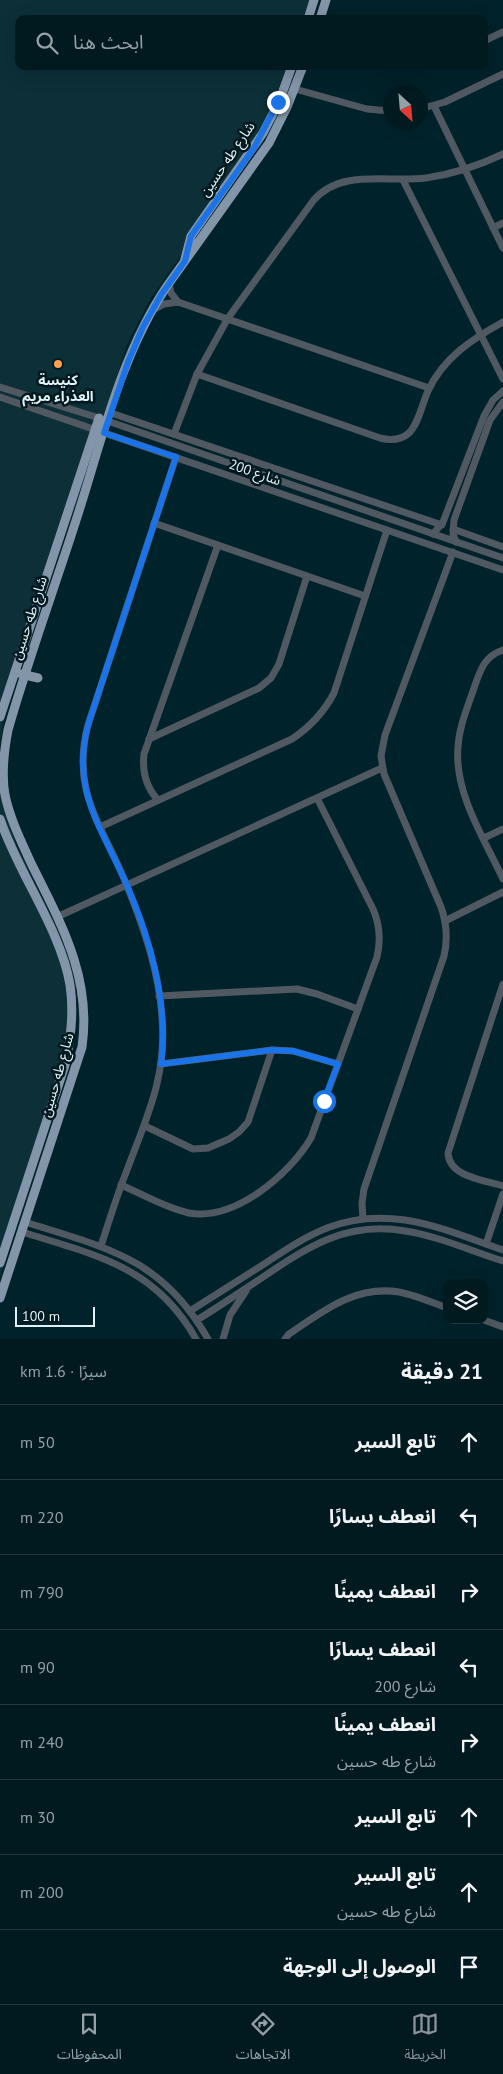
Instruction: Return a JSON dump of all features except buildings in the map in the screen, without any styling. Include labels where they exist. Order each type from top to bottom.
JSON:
[{"type":"main road","points":[[309,15],[314,0]]},
{"type":"main road","points":[[321,15],[326,0]]},
{"type":"main road","name":"شارع طه حسين","points":[[185,261],[191,236],[263,133],[290,70]]},
{"type":"main road","name":"شارع طه حسين","points":[[0,1298],[82,1047],[84,1034],[82,985],[71,949],[20,839],[5,794],[3,772],[6,741],[25,675],[104,433],[106,418],[128,362],[151,311],[266,148],[282,119],[302,70]]},
{"type":"main road","name":"شارع طه حسين","points":[[0,717],[13,672],[95,430],[106,418]]},
{"type":"main road","points":[[13,672],[38,678]]},
{"type":"main road","name":"شارع طه حسين","points":[[0,819],[12,850],[63,960],[71,1001],[71,1040],[65,1065],[0,1263]]},
{"type":"main road","points":[[14,1221],[24,1226]]},
{"type":"street","points":[[488,39],[503,32]]},
{"type":"street","points":[[428,107],[503,74]]},
{"type":"street","points":[[295,89],[367,109],[383,110]]},
{"type":"street","points":[[434,106],[503,248]]},
{"type":"street","points":[[174,434],[197,374],[228,318],[322,191],[346,181],[426,178],[465,170],[503,154]]},
{"type":"street","points":[[402,180],[503,379]]},
{"type":"street","points":[[493,228],[503,223]]},
{"type":"street","points":[[169,284],[178,302]]},
{"type":"street","points":[[151,311],[164,304],[178,302],[429,388]]},
{"type":"street","points":[[197,374],[387,440],[402,438],[413,428],[429,388],[446,363],[462,348],[503,322]]},
{"type":"street","name":"شارع 200","points":[[0,387],[106,418],[503,558]]},
{"type":"street","points":[[433,534],[442,525],[484,416],[493,400],[503,391]]},
{"type":"street","name":"شارع 200","points":[[0,397],[503,570]]},
{"type":"street","points":[[456,542],[453,529],[454,520],[490,420],[503,402]]},
{"type":"street","points":[[106,418],[174,434],[442,525]]},
{"type":"street","points":[[101,1246],[121,1185],[155,1096],[161,1064],[163,1030],[151,952],[127,885],[90,806],[85,788],[82,769],[84,742],[176,457]]},
{"type":"street","points":[[154,523],[365,596]]},
{"type":"street","points":[[453,529],[503,547]]},
{"type":"street","points":[[100,827],[292,739],[314,721],[334,693],[387,530]]},
{"type":"street","points":[[158,800],[148,787],[144,771],[144,754],[218,545]]},
{"type":"street","points":[[363,1219],[362,1203],[364,1189],[444,956],[447,935],[442,907],[382,768],[382,749],[385,735],[453,552]]},
{"type":"street","points":[[149,739],[259,688],[267,681],[279,664],[307,576]]},
{"type":"street","points":[[503,650],[488,658],[481,670],[461,728],[458,745],[458,763],[462,788],[503,879]]},
{"type":"street","points":[[57,917],[382,768]]},
{"type":"street","points":[[121,1185],[176,1209],[196,1214],[221,1211],[248,1198],[276,1178],[302,1154],[311,1138],[358,1009],[378,951],[380,938],[378,923],[373,909],[317,798]]},
{"type":"street","points":[[484,838],[503,829]]},
{"type":"street","points":[[445,921],[503,892]]},
{"type":"street","points":[[503,984],[501,1000],[448,1153],[450,1164],[458,1171],[503,1186]]},
{"type":"street","points":[[159,996],[298,989],[358,1009]]},
{"type":"street","points":[[161,1064],[272,1050],[293,1051],[338,1064]]},
{"type":"street","points":[[145,1126],[185,1147],[196,1150],[208,1148],[234,1136],[248,1122],[272,1050]]},
{"type":"street","points":[[486,1244],[503,1194]]},
{"type":"street","points":[[190,1311],[312,1233],[337,1224],[363,1219],[389,1219],[414,1222],[503,1250]]},
{"type":"street","points":[[24,1226],[101,1246],[126,1256],[151,1272],[174,1292],[197,1320],[208,1339]]},
{"type":"street","points":[[24,1226],[133,1272],[167,1299],[185,1320],[196,1339]]},
{"type":"street","points":[[197,1320],[317,1243],[340,1234],[364,1230],[393,1229],[412,1232],[503,1261]]},
{"type":"street","points":[[223,1339],[233,1310],[252,1285]]},
{"type":"street","points":[[285,1339],[331,1305],[364,1292],[399,1292],[443,1307]]},
{"type":"street","points":[[488,1321],[503,1327]]},
{"type":"shaded area","points":[[0,0],[318,0],[312,15],[15,15],[15,70],[291,70],[242,169],[151,298],[128,342],[16,679],[4,719],[0,743]]},
{"type":"shaded area","points":[[0,796],[17,846],[54,922],[68,956],[75,979],[76,995],[74,1036],[69,1061],[0,1277]]},
{"type":"place","name":"كنيسة العذراء مريم","points":[[58,364]]},
{"type":"route","points":[[278,102],[254,148],[191,236],[185,261],[151,311],[128,362],[104,433],[176,457],[88,725],[84,742],[82,769],[90,806],[127,885],[151,952],[161,1004],[163,1044],[161,1064],[263,1050],[293,1051],[338,1064],[324,1101]]}]
